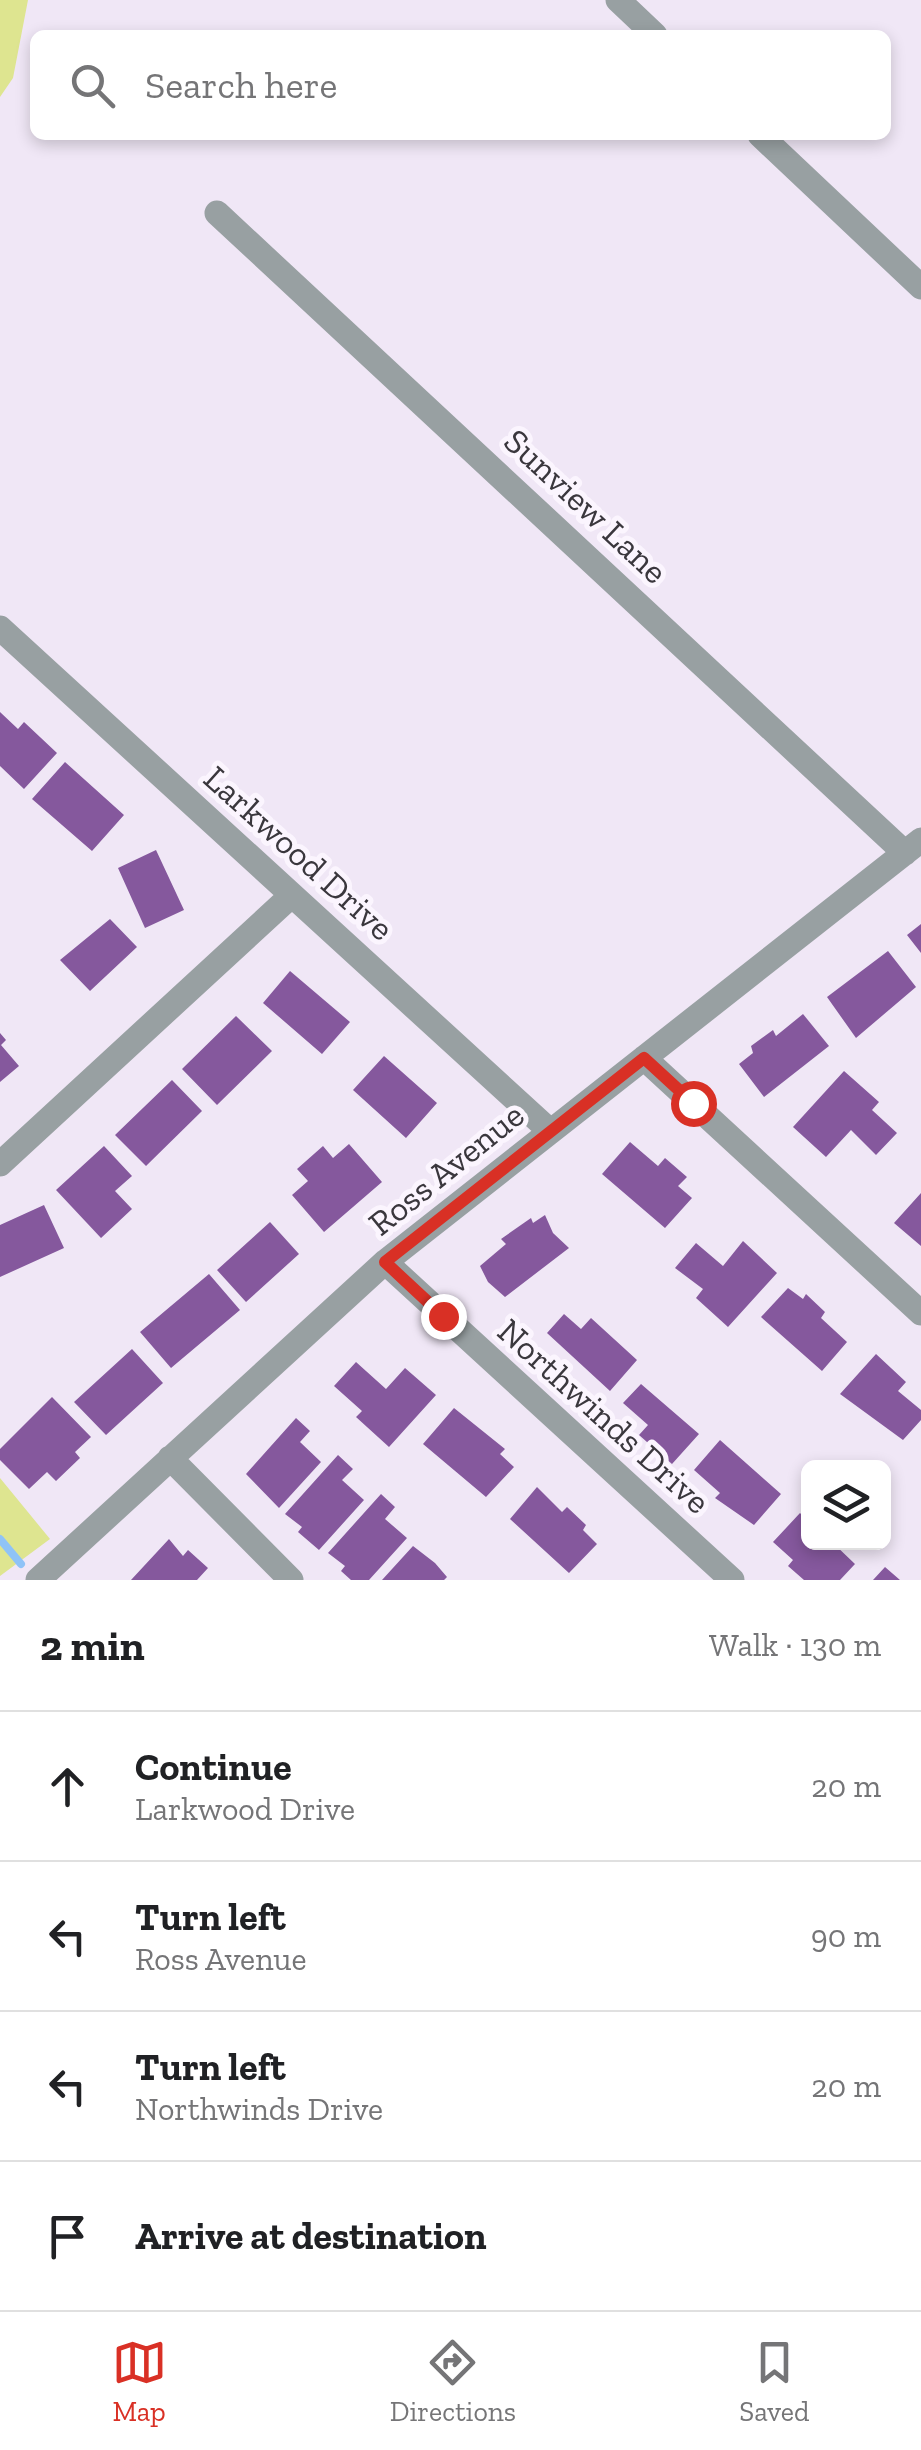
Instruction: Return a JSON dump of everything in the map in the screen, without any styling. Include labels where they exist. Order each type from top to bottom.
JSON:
[{"type":"street","points":[[618,0],[650,30]]},
{"type":"street","points":[[765,140],[921,287]]},
{"type":"street","name":"Sunview Lane","points":[[218,213],[913,846]]},
{"type":"street","name":"Larkwood Drive","points":[[0,628],[550,1130]]},
{"type":"street","name":"Ross Avenue","points":[[38,1580],[385,1262],[913,846]]},
{"type":"street","points":[[0,1164],[292,895]]},
{"type":"street","points":[[644,1058],[921,1313]]},
{"type":"street","name":"Northwinds Drive","points":[[385,1262],[732,1580]]},
{"type":"street","points":[[170,1458],[291,1580]]},
{"type":"green space","points":[[0,0],[28,0],[13,78],[0,97]]},
{"type":"green space","points":[[0,1478],[50,1539],[0,1576]]},
{"type":"building","points":[[0,712],[18,729],[24,722],[57,753],[24,789],[0,766]]},
{"type":"building","points":[[65,762],[124,815],[92,851],[32,799]]},
{"type":"building","points":[[156,850],[184,910],[145,928],[118,868]]},
{"type":"building","points":[[110,919],[137,947],[90,991],[60,960]]},
{"type":"building","points":[[921,924],[921,953],[907,935]]},
{"type":"building","points":[[888,951],[916,987],[856,1038],[827,997]]},
{"type":"building","points":[[290,971],[350,1022],[322,1054],[263,1003]]},
{"type":"building","points":[[803,1014],[829,1046],[764,1097],[739,1064],[753,1053],[751,1046],[773,1030],[776,1036]]},
{"type":"building","points":[[236,1016],[272,1051],[217,1105],[182,1069]]},
{"type":"building","points":[[0,1033],[6,1040],[1,1045],[19,1066],[0,1082]]},
{"type":"building","points":[[384,1056],[437,1103],[406,1138],[353,1090]]},
{"type":"building","points":[[844,1071],[879,1102],[872,1110],[897,1133],[876,1155],[851,1130],[826,1157],[793,1127]]},
{"type":"building","points":[[172,1080],[202,1111],[146,1166],[115,1135]]},
{"type":"building","points":[[630,1142],[658,1166],[665,1158],[687,1177],[678,1186],[692,1198],[665,1228],[602,1174]]},
{"type":"building","points":[[349,1144],[382,1182],[324,1232],[292,1195],[308,1181],[297,1169],[323,1146],[333,1158]]},
{"type":"building","points":[[104,1146],[132,1176],[115,1191],[132,1209],[101,1238],[56,1190]]},
{"type":"building","points":[[921,1193],[921,1246],[894,1223]]},
{"type":"building","points":[[44,1205],[64,1248],[0,1277],[0,1225]]},
{"type":"building","points":[[545,1215],[553,1233],[569,1248],[505,1297],[488,1282],[480,1266],[506,1244],[501,1239],[531,1218],[533,1223]]},
{"type":"building","points":[[270,1222],[299,1254],[246,1302],[217,1270]]},
{"type":"building","points":[[743,1241],[777,1273],[728,1327],[696,1298],[703,1289],[675,1268],[696,1243],[723,1266]]},
{"type":"building","points":[[209,1274],[240,1310],[171,1368],[140,1332]]},
{"type":"building","points":[[788,1288],[803,1299],[806,1294],[825,1312],[821,1318],[847,1342],[822,1371],[761,1317]]},
{"type":"building","points":[[564,1314],[581,1329],[591,1318],[637,1360],[610,1391],[547,1333]]},
{"type":"building","points":[[132,1349],[163,1383],[106,1435],[74,1402]]},
{"type":"building","points":[[876,1354],[906,1382],[898,1391],[921,1410],[921,1420],[903,1440],[840,1394]]},
{"type":"building","points":[[356,1362],[386,1389],[405,1368],[436,1395],[389,1447],[356,1417],[362,1411],[334,1386]]},
{"type":"building","points":[[641,1384],[699,1434],[672,1464],[639,1435],[648,1425],[623,1403]]},
{"type":"building","points":[[52,1397],[91,1437],[75,1452],[80,1458],[56,1481],[47,1472],[29,1489],[0,1460],[0,1449]]},
{"type":"building","points":[[454,1408],[505,1449],[500,1454],[514,1467],[486,1497],[423,1444]]},
{"type":"building","points":[[296,1418],[310,1431],[300,1442],[321,1462],[279,1508],[246,1474]]},
{"type":"building","points":[[720,1440],[781,1494],[754,1525],[715,1498],[720,1493],[694,1470]]},
{"type":"building","points":[[338,1455],[353,1469],[342,1480],[364,1500],[319,1550],[298,1532],[302,1527],[285,1514]]},
{"type":"building","points":[[537,1487],[562,1512],[567,1507],[586,1525],[583,1530],[597,1544],[569,1573],[510,1519]]},
{"type":"building","points":[[381,1494],[395,1507],[385,1519],[407,1538],[369,1580],[351,1580],[341,1571],[345,1566],[328,1553]]},
{"type":"building","points":[[800,1513],[801,1550],[840,1550],[855,1564],[840,1580],[804,1580],[788,1566],[793,1560],[773,1542]]},
{"type":"building","points":[[169,1539],[183,1556],[188,1550],[208,1568],[197,1580],[131,1580]]},
{"type":"building","points":[[413,1546],[447,1577],[382,1580]]},
{"type":"building","points":[[885,1567],[900,1580],[873,1580]]},
{"type":"waterway","points":[[0,1539],[21,1564]]},
{"type":"route","points":[[443,1316],[385,1262],[644,1058],[693,1103]]}]
